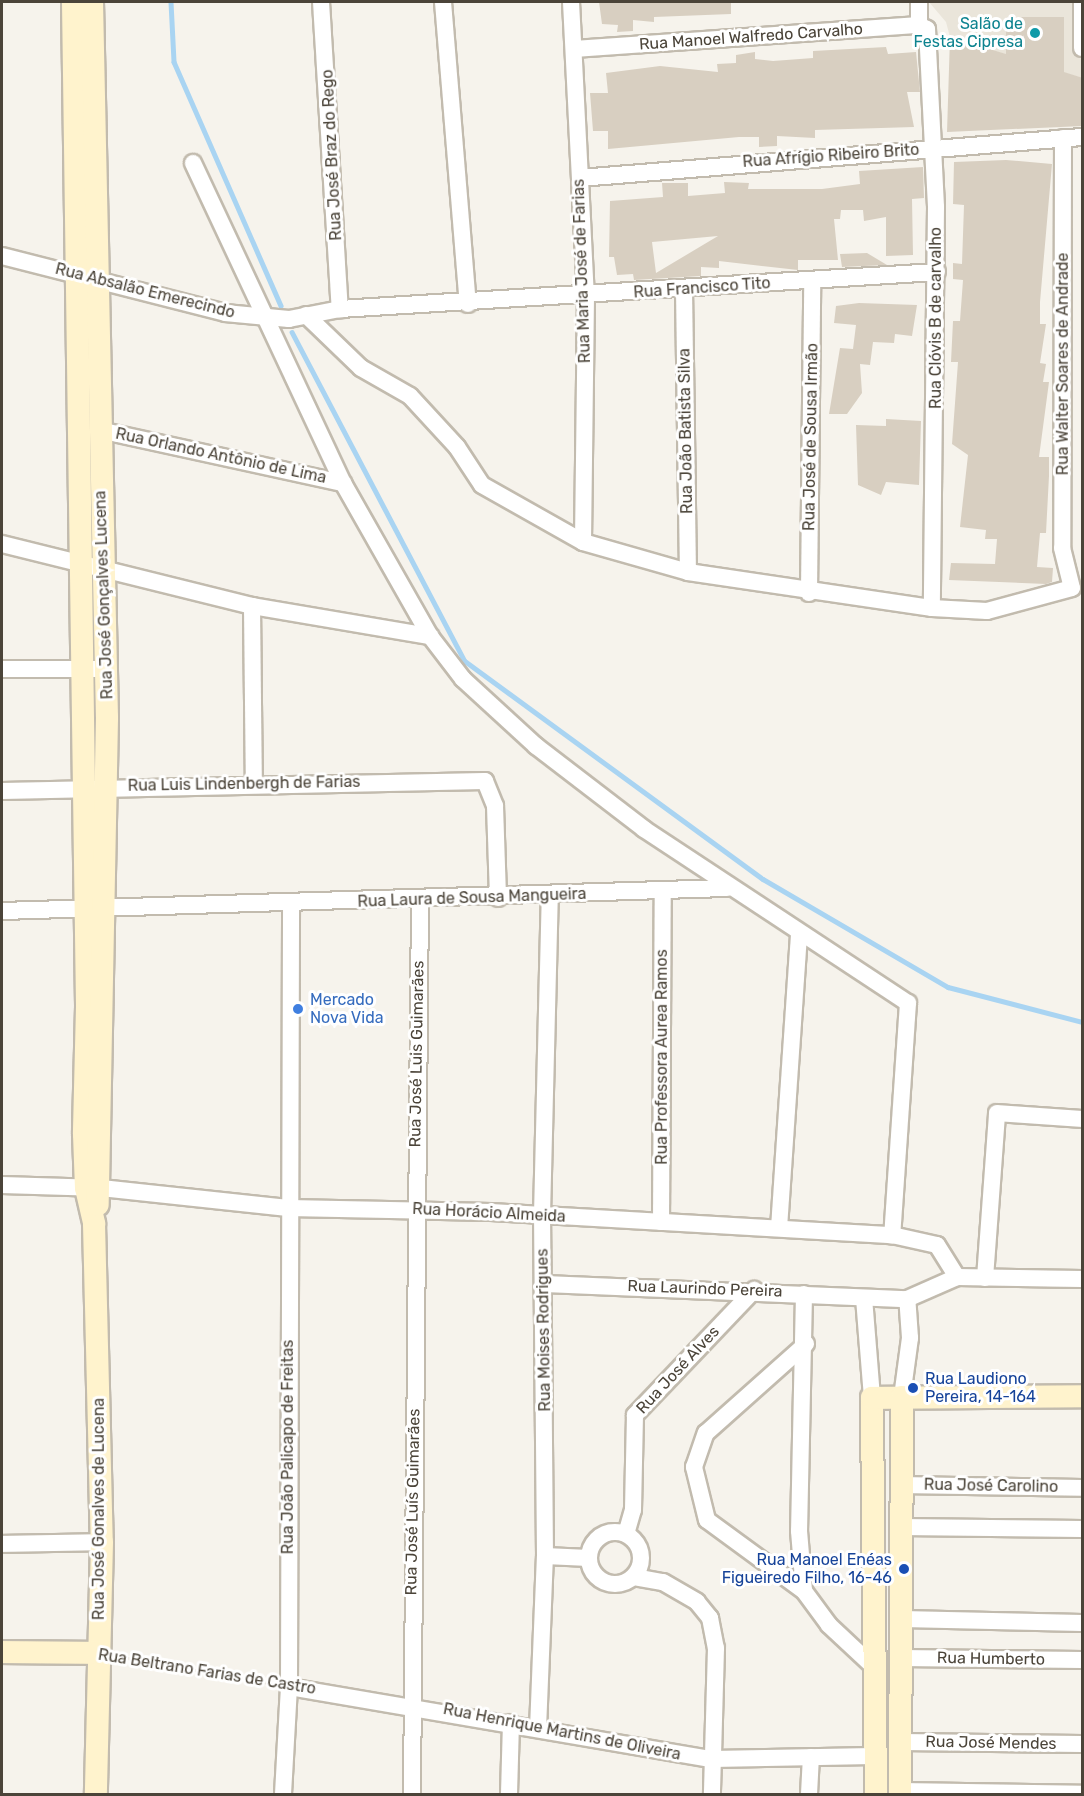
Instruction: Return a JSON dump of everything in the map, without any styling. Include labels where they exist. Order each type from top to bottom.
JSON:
[{"type":"street","name":"Rua José Gonçalves Lucena","points":[[73,2],[73,273],[93,567],[106,669],[107,787],[95,909],[94,1188]]},
{"type":"street","name":"Rua José Gonçalves Lucena","points":[[92,2],[99,283],[99,429],[93,567],[81,670],[83,786],[95,909]]},
{"type":"street","name":"Rua José Braz do Rego","points":[[321,2],[340,309]]},
{"type":"street","points":[[443,2],[468,304]]},
{"type":"street","name":"Rua Maria José de Farias","points":[[571,2],[586,296],[583,542]]},
{"type":"street","name":"Rua Clóvis B de carvalho","points":[[919,2],[933,149],[937,272],[932,608]]},
{"type":"street","points":[[1083,2],[1083,48]]},
{"type":"street","name":"Rua Manoel Walfredo Carvalho","points":[[574,49],[923,27]]},
{"type":"street","name":"Rua Walter Soares de Andrade","points":[[1063,138],[1062,548],[1077,591]]},
{"type":"street","name":"Rua Afrígio Ribeiro Brito","points":[[580,178],[1083,138]]},
{"type":"street","points":[[193,163],[343,483],[430,636],[504,720],[727,888],[908,1003],[892,1235]]},
{"type":"street","name":"Rua Absalão Emerecindo","points":[[2,256],[73,273],[99,283],[265,318],[306,315],[340,309],[468,304]]},
{"type":"street","name":"Rua Francisco Tito","points":[[468,304],[937,272]]},
{"type":"street","name":"Rua José de Sousa Irmão","points":[[809,593],[812,280]]},
{"type":"street","name":"Rua João Batista Silva","points":[[684,289],[687,572]]},
{"type":"street","points":[[306,315],[361,368],[410,396],[457,447],[482,485],[583,542],[687,572],[809,593],[932,608],[987,611],[1077,591]]},
{"type":"street","name":"Rua Orlando Antônio de Lima","points":[[99,429],[343,483]]},
{"type":"street","points":[[2,544],[252,606],[430,636]]},
{"type":"street","points":[[252,606],[254,783]]},
{"type":"street","points":[[2,669],[106,669]]},
{"type":"street","name":"Rua Luis Lindenbergh de Farias","points":[[2,791],[83,786],[486,781],[495,806],[498,898]]},
{"type":"street","name":"Rua Laura de Sousa Mangueira","points":[[2,911],[291,905],[727,888]]},
{"type":"street","name":"Rua Professora Aurea Ramos","points":[[661,1222],[663,892]]},
{"type":"street","name":"Rua Moises Rodrigues","points":[[538,1729],[545,1556],[545,1284],[542,1215],[550,896]]},
{"type":"street","name":"Rua José Luis Guimarães","points":[[415,1209],[420,899]]},
{"type":"street","name":"Rua João Palicapo de Freitas","points":[[283,1794],[289,1687],[288,1208],[291,905]]},
{"type":"street","points":[[778,1228],[799,935]]},
{"type":"street","points":[[985,1278],[997,1113],[1083,1119]]},
{"type":"street","name":"Rua Horácio Almeida","points":[[2,1185],[94,1188],[288,1208],[415,1209],[892,1235],[937,1245],[957,1276]]},
{"type":"street","name":"Rua José Gonalves de Lucena","points":[[94,1188],[102,1542],[97,1653],[96,1794]]},
{"type":"street","name":"Rua José Luís Guimarães","points":[[412,1794],[415,1209]]},
{"type":"street","points":[[1083,1279],[957,1276],[907,1299],[910,1338],[902,1397],[899,1485],[902,1619],[900,1793],[1083,1794]]},
{"type":"street","name":"Rua Laurindo Pereira","points":[[545,1284],[754,1290],[907,1299]]},
{"type":"street","name":"Rua José Alves","points":[[626,1534],[633,1510],[635,1415],[754,1290]]},
{"type":"street","points":[[804,1294],[806,1344],[799,1531],[804,1590]]},
{"type":"street","points":[[864,1298],[872,1398],[875,1668],[873,1756],[876,1794]]},
{"type":"street","points":[[806,1344],[706,1432],[694,1467],[707,1520],[804,1590],[829,1625],[875,1668]]},
{"type":"street","points":[[872,1398],[1083,1396]]},
{"type":"street","name":"Rua José Carolino","points":[[899,1485],[1083,1488]]},
{"type":"street","points":[[900,1527],[1083,1529]]},
{"type":"street","points":[[589,1558],[605,1534],[626,1534],[640,1549],[634,1577]]},
{"type":"street","points":[[2,1544],[102,1542]]},
{"type":"street","points":[[545,1556],[589,1558]]},
{"type":"street","points":[[589,1558],[605,1583],[634,1577],[671,1587],[711,1618],[716,1648],[712,1794]]},
{"type":"street","points":[[902,1619],[1083,1623]]},
{"type":"street","name":"Rua Beltrano Farias de Castro","points":[[2,1652],[97,1653]]},
{"type":"street","name":"Rua Humberto","points":[[900,1658],[1083,1660]]},
{"type":"street","name":"Rua Beltrano Farias de Castro","points":[[289,1687],[412,1704]]},
{"type":"street","name":"Rua Henrique Martins de Oliveira","points":[[412,1704],[538,1729],[712,1759]]},
{"type":"street","points":[[509,1794],[511,1724]]},
{"type":"street","name":"Rua José Mendes","points":[[900,1742],[1083,1744]]},
{"type":"street","points":[[712,1759],[873,1756]]},
{"type":"street","points":[[809,1794],[811,1757]]},
{"type":"path","name":"Rua Beltrano Farias de Castro","points":[[97,1653],[289,1687]]},
{"type":"shaded area","points":[[929,2],[1082,2],[1082,78],[950,37],[946,22]]},
{"type":"building","points":[[599,2],[731,2],[731,14],[654,17],[654,22],[633,20],[633,31],[617,32],[618,25],[602,24]]},
{"type":"building","points":[[1006,17],[1064,17],[1064,72],[1083,78],[1083,126],[947,132],[950,37],[1006,54]]},
{"type":"building","points":[[886,47],[888,54],[916,52],[920,92],[907,92],[914,127],[815,130],[815,138],[777,136],[777,146],[759,147],[759,137],[739,137],[608,149],[608,131],[593,131],[590,93],[608,93],[606,73],[660,66],[718,72],[717,64],[736,63],[736,55],[755,52],[755,59],[773,61],[813,58],[813,51]]},
{"type":"building","points":[[1006,160],[1052,164],[1040,302],[1040,324],[1046,324],[1040,363],[1046,364],[1043,382],[1049,382],[1039,457],[1049,457],[1049,476],[1046,533],[1040,533],[1037,567],[1053,568],[1052,582],[1046,584],[949,580],[951,563],[995,564],[997,539],[985,539],[986,530],[960,527],[968,455],[952,444],[958,362],[951,362],[953,321],[960,321],[963,280],[953,279],[953,263],[962,264],[964,205],[953,204],[954,162]]},
{"type":"building","points":[[923,167],[924,198],[912,199],[913,255],[886,256],[886,217],[864,221],[863,210],[841,210],[840,219],[834,219],[838,260],[798,260],[798,270],[719,261],[719,268],[701,267],[701,276],[634,280],[633,274],[617,275],[614,257],[609,257],[610,201],[663,197],[662,183],[688,183],[688,196],[725,193],[724,182],[749,183],[748,189],[822,189],[860,184],[859,171]],"holes":[[[718,236],[656,273],[652,242]]]},
{"type":"building","points":[[867,253],[887,265],[842,267],[840,254]]},
{"type":"building","points":[[859,303],[917,305],[912,336],[895,334],[894,343],[873,342],[870,365],[860,364],[862,393],[847,414],[829,414],[840,348],[853,349],[856,325],[834,323],[836,306]]},
{"type":"building","points":[[886,419],[921,421],[919,485],[886,482],[881,495],[858,485],[856,425],[886,426]]},
{"type":"waterway","points":[[171,2],[174,62],[281,306]]},
{"type":"waterway","points":[[292,332],[465,661],[763,879],[948,987],[1082,1022]]},
{"type":"place","name":"Salão de Festas Cipresa","points":[[1035,33]]},
{"type":"place","name":"Mercado Nova Vida","points":[[298,1009]]},
{"type":"place","name":"Rua Laudiono Pereira, 14-164","points":[[913,1388]]},
{"type":"place","name":"Rua Manoel Enéas Figueiredo Filho, 16-46","points":[[904,1569]]}]
